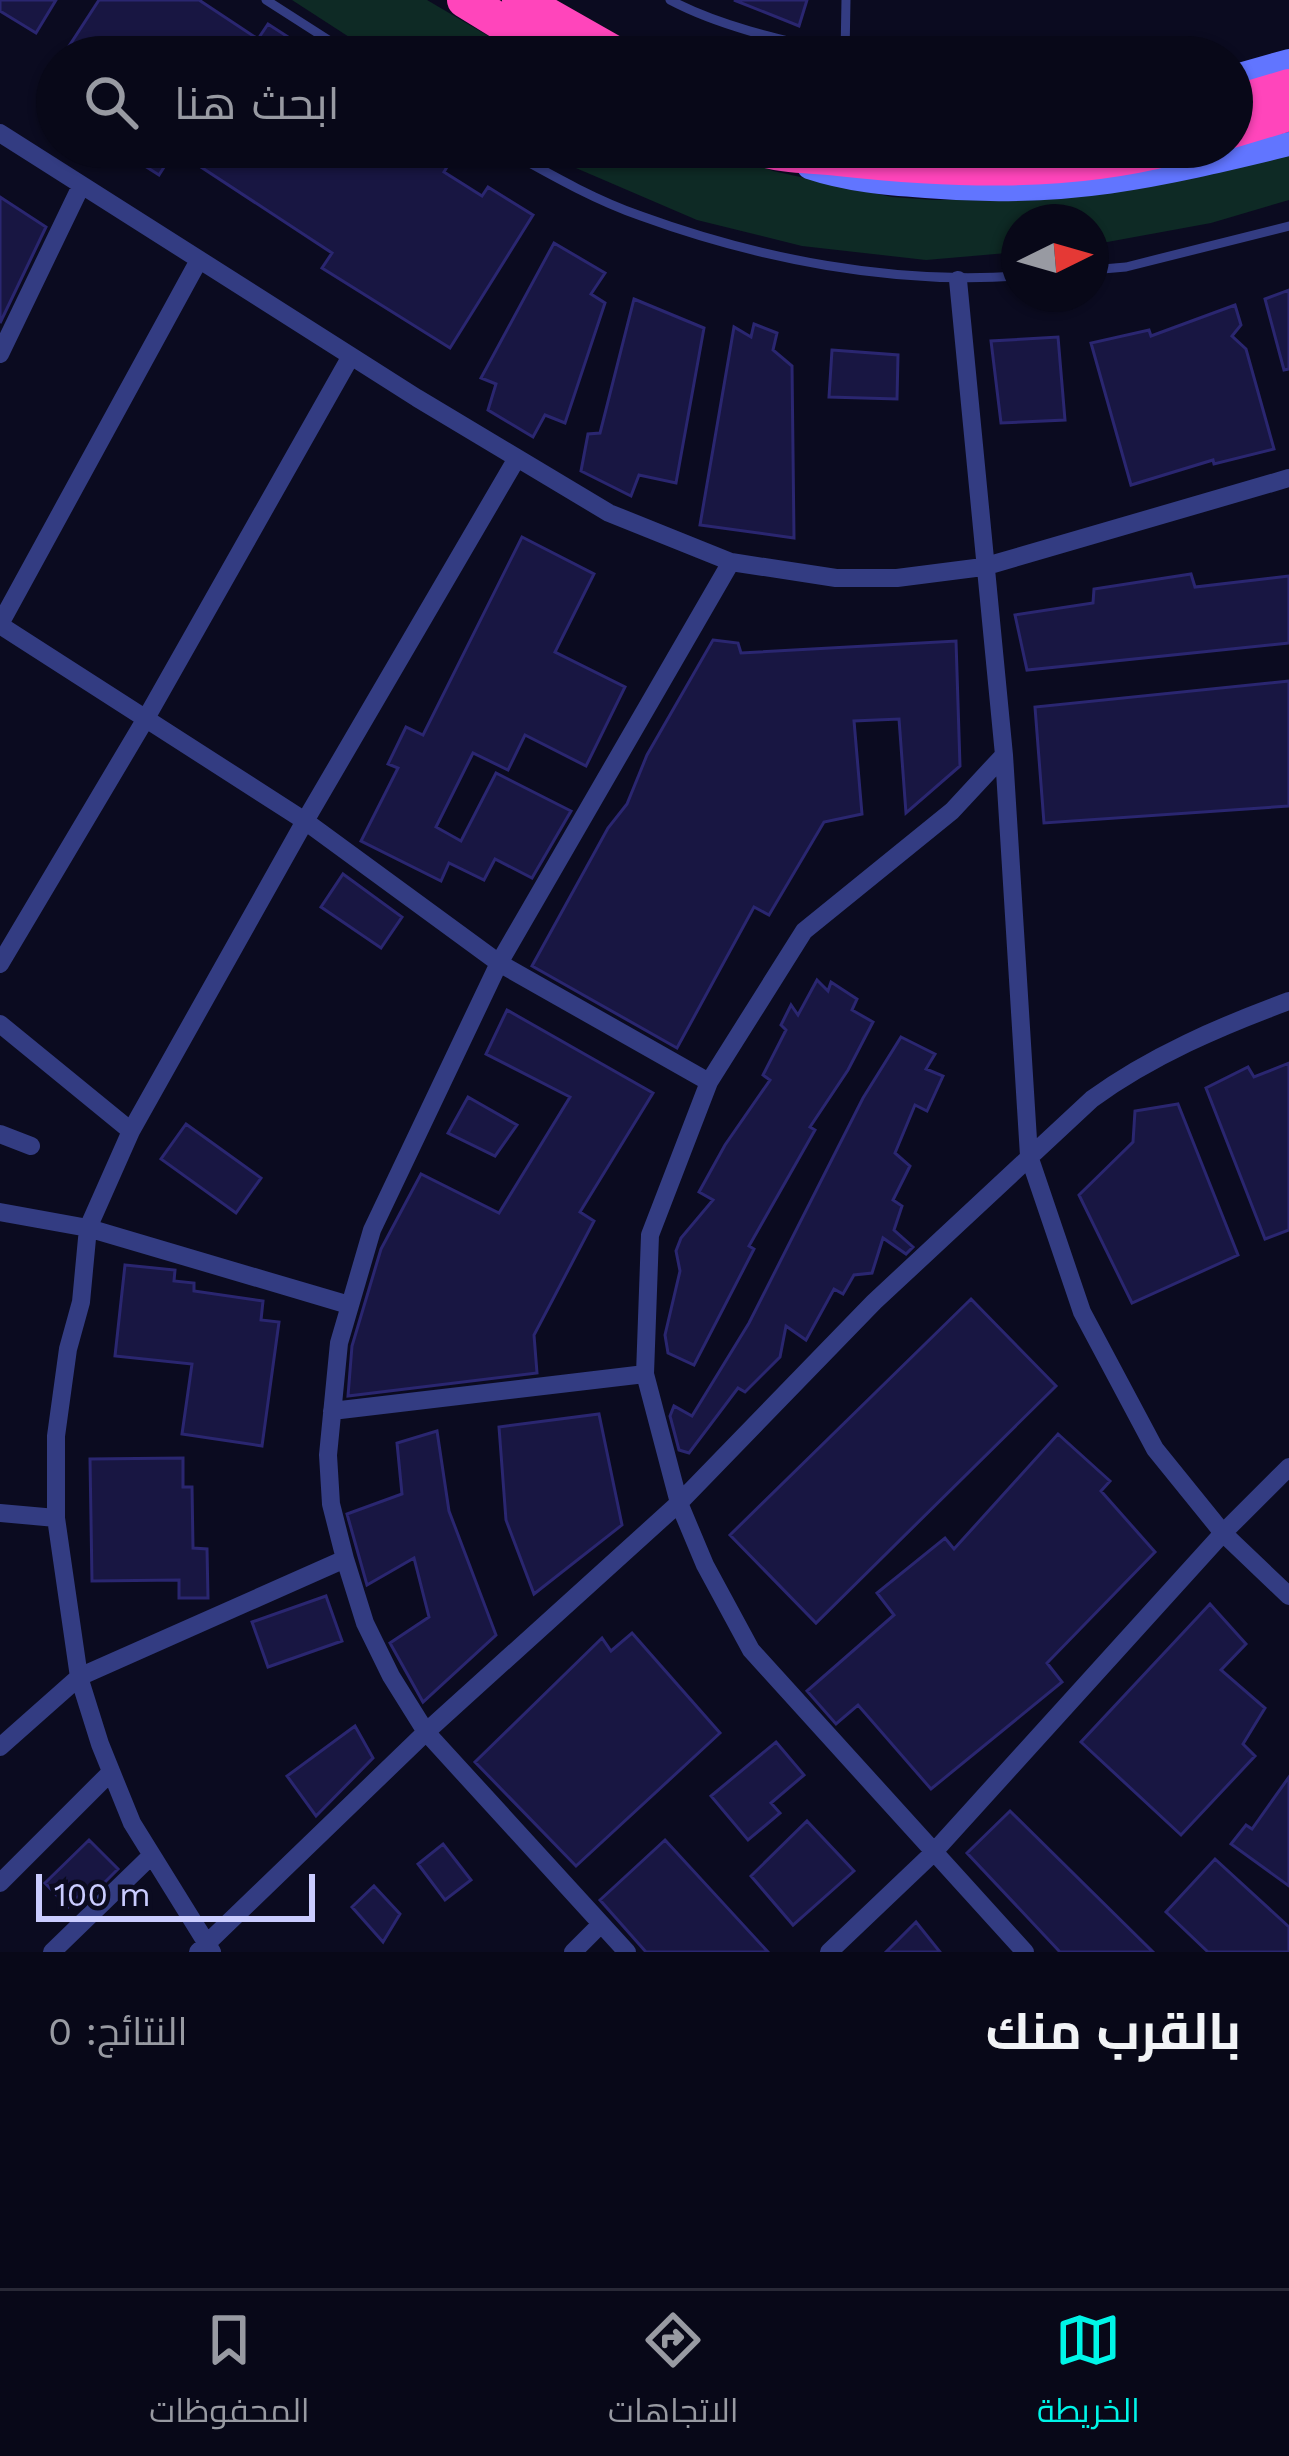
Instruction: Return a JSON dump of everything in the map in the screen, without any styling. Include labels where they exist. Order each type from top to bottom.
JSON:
[{"type":"highway","points":[[465,0],[524,36]]},
{"type":"highway","points":[[520,0],[583,36]]},
{"type":"highway","points":[[1253,98],[1289,87]]},
{"type":"highway","points":[[1253,124],[1289,113]]},
{"type":"street","points":[[1253,71],[1289,61]]},
{"type":"street","points":[[0,134],[36,157]]},
{"type":"street","points":[[1253,153],[1289,144]]},
{"type":"street","points":[[53,168],[609,513],[731,562],[836,578],[897,578],[983,568],[1289,478]]},
{"type":"street","points":[[819,168],[855,180],[998,192],[1097,186],[1188,168]]},
{"type":"street","points":[[0,354],[81,186]]},
{"type":"street","points":[[199,260],[0,624],[305,820],[499,963],[709,1082]]},
{"type":"street","points":[[958,280],[1004,754],[1029,1156],[1082,1312],[1154,1449],[1223,1533],[1289,1596]]},
{"type":"street","points":[[0,964],[351,356]]},
{"type":"street","points":[[517,458],[305,820],[131,1131],[88,1228],[81,1302],[68,1349],[56,1436],[56,1518],[79,1677],[132,1823],[205,1950],[426,1732],[679,1503],[874,1302],[1029,1156],[1124,1076],[1289,1000]]},
{"type":"street","points":[[627,1952],[426,1732],[391,1676],[365,1623],[345,1559],[331,1504],[328,1455],[339,1342],[372,1229],[499,963],[731,562]]},
{"type":"street","points":[[1004,754],[952,811],[805,931],[709,1082],[650,1235],[644,1374],[679,1503],[751,1650],[1025,1952]]},
{"type":"street","points":[[0,1024],[131,1131]]},
{"type":"street","points":[[0,1134],[31,1146]]},
{"type":"street","points":[[0,1212],[88,1228],[349,1305]]},
{"type":"street","points":[[332,1411],[644,1374]]},
{"type":"street","points":[[829,1952],[932,1854],[1223,1533],[1289,1467]]},
{"type":"street","points":[[0,1514],[56,1518]]},
{"type":"street","points":[[0,1747],[79,1677],[345,1559]]},
{"type":"street","points":[[0,1883],[111,1772]]},
{"type":"street","points":[[52,1952],[151,1856]]},
{"type":"street","points":[[572,1952],[600,1925]]},
{"type":"lane","points":[[266,0],[322,36]]},
{"type":"lane","points":[[670,0],[694,13],[766,36]]},
{"type":"lane","points":[[845,36],[846,0]]},
{"type":"lane","points":[[543,168],[638,216],[787,257],[958,280],[1001,277]]},
{"type":"lane","points":[[1109,268],[1289,226]]},
{"type":"green space","points":[[292,0],[427,0],[488,36],[348,36]]},
{"type":"green space","points":[[1289,147],[1289,200],[1211,223],[1109,242],[1109,204],[1001,204],[1001,254],[926,260],[802,246],[697,220],[576,168],[765,168],[892,197],[1068,198],[1198,168],[1253,168],[1253,155]]},
{"type":"building","points":[[0,0],[56,0],[36,33],[0,11]]},
{"type":"building","points":[[99,0],[199,0],[253,36],[76,36]]},
{"type":"building","points":[[734,0],[807,0],[799,26]]},
{"type":"building","points":[[268,24],[287,36],[260,36]]},
{"type":"building","points":[[202,168],[446,168],[444,172],[482,196],[488,187],[533,215],[450,348],[322,268],[332,253]]},
{"type":"building","points":[[0,197],[46,227],[0,323]]},
{"type":"building","points":[[554,243],[605,273],[591,294],[605,303],[565,423],[545,415],[533,437],[488,410],[496,384],[481,378]]},
{"type":"building","points":[[1289,290],[1289,369],[1284,370],[1265,299]]},
{"type":"building","points":[[634,299],[704,328],[676,483],[639,475],[631,496],[581,471],[588,434],[600,433]]},
{"type":"building","points":[[1235,305],[1241,325],[1232,336],[1246,349],[1274,449],[1214,464],[1213,460],[1131,485],[1091,343],[1149,330],[1151,336]]},
{"type":"building","points":[[754,324],[777,333],[773,350],[792,366],[794,538],[700,525],[734,327],[751,337]]},
{"type":"building","points":[[1058,337],[1065,420],[1001,423],[991,341]]},
{"type":"building","points":[[832,350],[898,355],[897,399],[829,397]]},
{"type":"building","points":[[522,537],[594,574],[555,652],[625,687],[586,766],[525,735],[508,770],[473,753],[436,827],[461,841],[496,773],[571,811],[532,878],[495,859],[484,880],[449,863],[441,881],[361,841],[398,768],[388,764],[406,727],[423,735]]},
{"type":"building","points":[[1191,574],[1195,587],[1289,576],[1289,643],[1027,670],[1015,615],[1093,603],[1094,589]]},
{"type":"building","points":[[713,640],[738,643],[741,653],[956,641],[960,766],[906,813],[899,719],[854,721],[862,814],[824,822],[769,915],[754,907],[677,1048],[532,966],[608,828],[627,804],[647,755]]},
{"type":"building","points":[[1289,681],[1289,806],[1044,823],[1035,707]]},
{"type":"building","points":[[343,874],[402,917],[381,948],[321,907]]},
{"type":"building","points":[[817,980],[828,991],[831,982],[857,999],[852,1010],[873,1022],[810,1127],[815,1130],[749,1246],[754,1249],[694,1365],[668,1353],[665,1335],[680,1271],[676,1251],[713,1200],[699,1192],[770,1080],[763,1075],[786,1030],[781,1025],[791,1005],[798,1015]]},
{"type":"building","points":[[507,1010],[653,1093],[580,1212],[594,1221],[534,1335],[537,1373],[348,1396],[352,1346],[381,1249],[421,1174],[499,1213],[570,1097],[486,1054]]},
{"type":"building","points":[[901,1037],[935,1054],[926,1069],[943,1076],[927,1111],[915,1105],[895,1153],[910,1166],[893,1200],[902,1206],[894,1230],[913,1247],[906,1254],[883,1238],[872,1273],[854,1275],[843,1294],[834,1289],[806,1340],[786,1326],[780,1357],[745,1392],[738,1388],[689,1453],[679,1450],[670,1416],[674,1406],[692,1416],[749,1323],[863,1098]]},
{"type":"building","points":[[1289,1063],[1289,1230],[1265,1239],[1206,1088],[1248,1067],[1254,1077]]},
{"type":"building","points":[[468,1097],[517,1125],[495,1156],[448,1133]]},
{"type":"building","points":[[1178,1104],[1238,1255],[1132,1303],[1079,1195],[1133,1142],[1135,1111]]},
{"type":"building","points":[[186,1124],[261,1178],[236,1213],[161,1159]]},
{"type":"building","points":[[125,1265],[175,1270],[174,1281],[194,1283],[194,1291],[263,1301],[261,1320],[279,1322],[262,1446],[182,1434],[192,1364],[115,1356]]},
{"type":"building","points":[[971,1299],[1056,1386],[816,1623],[730,1535]]},
{"type":"building","points":[[599,1414],[622,1525],[534,1594],[506,1520],[499,1427]]},
{"type":"building","points":[[437,1431],[449,1511],[496,1635],[423,1702],[390,1643],[429,1617],[414,1558],[367,1585],[347,1514],[402,1494],[397,1443]]},
{"type":"building","points":[[1058,1434],[1110,1481],[1101,1491],[1155,1552],[1047,1663],[1062,1682],[931,1789],[858,1705],[836,1724],[807,1691],[894,1615],[877,1593],[945,1538],[954,1549]]},
{"type":"building","points":[[183,1458],[183,1487],[192,1487],[193,1548],[207,1549],[208,1598],[179,1598],[179,1580],[92,1581],[90,1459]]},
{"type":"building","points":[[326,1596],[342,1641],[268,1667],[252,1622]]},
{"type":"building","points":[[1210,1604],[1246,1644],[1221,1670],[1265,1708],[1243,1744],[1255,1756],[1181,1835],[1081,1742]]},
{"type":"building","points":[[632,1633],[720,1733],[576,1866],[475,1762],[602,1638],[611,1651]]},
{"type":"building","points":[[355,1726],[373,1758],[316,1816],[287,1776]]},
{"type":"building","points":[[776,1742],[804,1775],[771,1803],[780,1813],[748,1840],[711,1796]]},
{"type":"building","points":[[1289,1777],[1289,1886],[1231,1844],[1246,1825],[1252,1829]]},
{"type":"building","points":[[1010,1811],[1153,1952],[1060,1952],[967,1853]]},
{"type":"building","points":[[807,1821],[854,1871],[793,1925],[751,1876]]},
{"type":"building","points":[[89,1840],[118,1869],[95,1892],[89,1886],[68,1907],[45,1883]]},
{"type":"building","points":[[665,1840],[768,1952],[646,1952],[600,1900]]},
{"type":"building","points":[[443,1844],[471,1880],[445,1900],[418,1864]]},
{"type":"building","points":[[1215,1859],[1289,1927],[1289,1952],[1208,1952],[1166,1912]]},
{"type":"building","points":[[374,1886],[400,1914],[383,1942],[352,1907]]},
{"type":"building","points":[[916,1922],[940,1952],[886,1952]]}]
